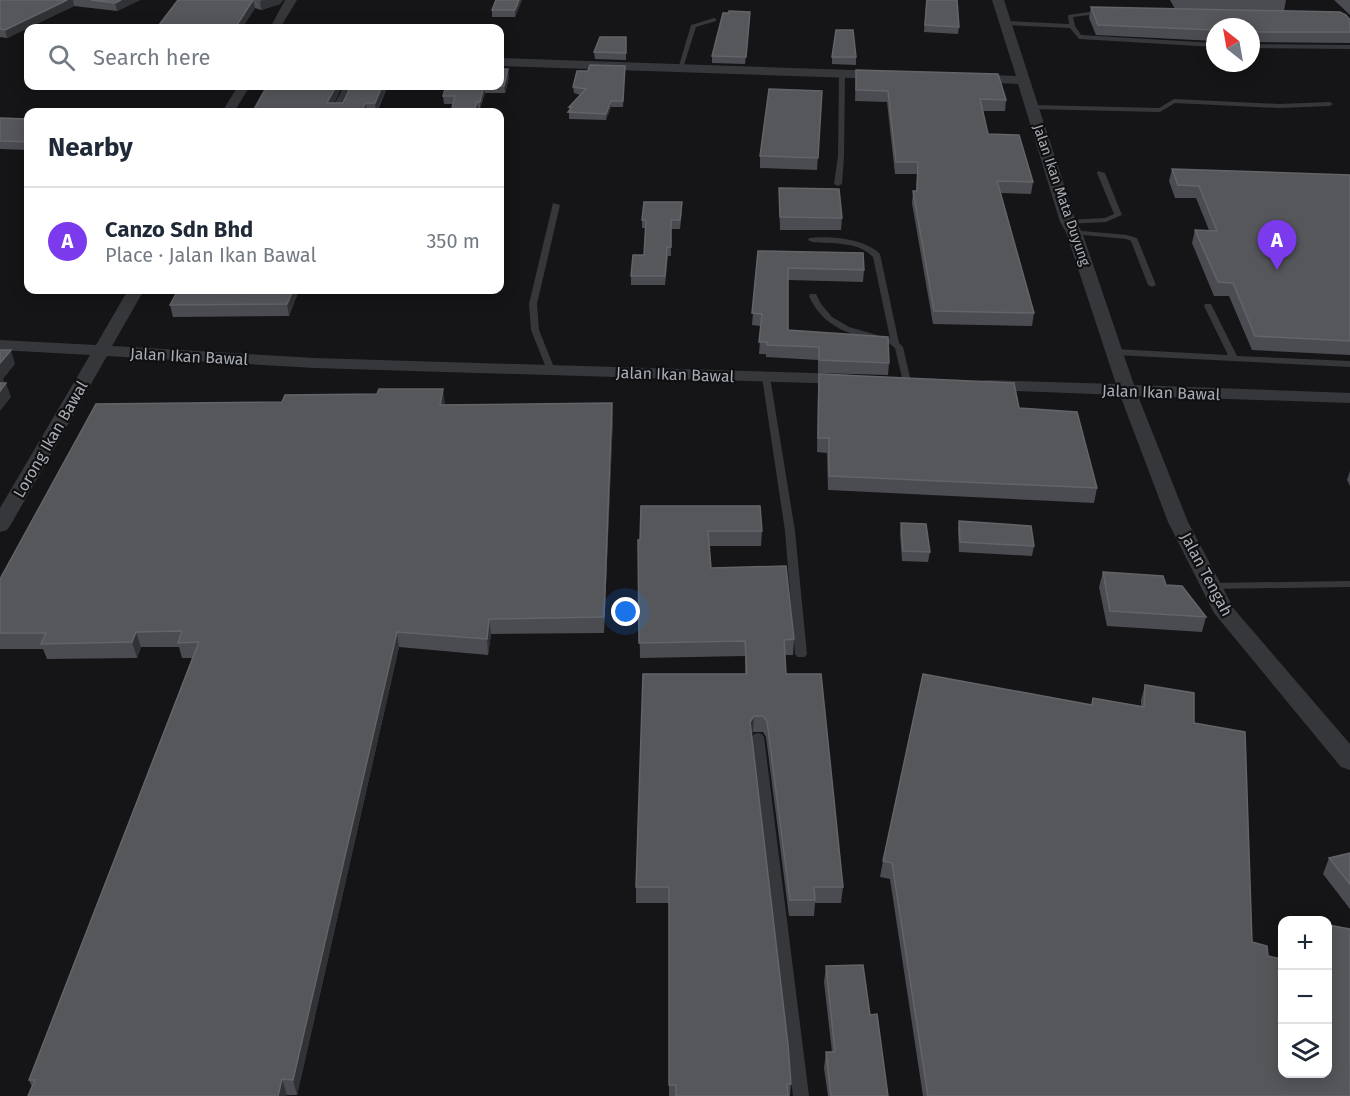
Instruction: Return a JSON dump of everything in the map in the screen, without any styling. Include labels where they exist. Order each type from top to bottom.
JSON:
[{"type":"street","points":[[277,24],[291,0]]},
{"type":"street","name":"Jalan Ikan Mata Duyung","points":[[998,0],[1126,391]]},
{"type":"street","points":[[504,62],[898,75]]},
{"type":"street","points":[[955,77],[1023,80]]},
{"type":"street","points":[[230,108],[242,90]]},
{"type":"street","points":[[338,108],[348,90]]},
{"type":"street","name":"Lorong Ikan Bawal","points":[[0,526],[134,294]]},
{"type":"street","name":"Jalan Ikan Bawal","points":[[0,345],[315,363],[860,380]]},
{"type":"street","points":[[883,381],[930,383]]},
{"type":"street","name":"Jalan Ikan Bawal","points":[[964,384],[1350,398]]},
{"type":"street","name":"Jalan Tengah","points":[[1126,391],[1172,508],[1209,586],[1232,621],[1350,761]]},
{"type":"lane","points":[[1116,12],[1070,16],[1072,26],[1079,37],[1087,39],[1206,45]]},
{"type":"lane","points":[[680,68],[693,26],[714,20]]},
{"type":"lane","points":[[1007,23],[1072,26]]},
{"type":"lane","points":[[1260,46],[1350,48]]},
{"type":"lane","points":[[838,184],[841,156],[842,74]]},
{"type":"lane","points":[[1032,107],[1160,110],[1174,101],[1280,106],[1330,104]]},
{"type":"lane","points":[[1071,227],[1106,220],[1118,215],[1101,173]]},
{"type":"lane","points":[[551,370],[535,330],[533,304],[556,205]]},
{"type":"lane","points":[[1071,227],[1134,240],[1152,285]]},
{"type":"lane","points":[[812,240],[864,246],[873,250],[877,256],[895,342],[899,347],[907,382]]},
{"type":"lane","points":[[813,296],[822,312],[846,330],[895,342]]},
{"type":"lane","points":[[1208,306],[1233,357]]},
{"type":"lane","points":[[1115,352],[1350,364]]},
{"type":"lane","points":[[766,377],[790,531],[801,654]]},
{"type":"lane","points":[[1209,586],[1350,584]]},
{"type":"lane","points":[[758,737],[801,1096]]},
{"type":"building","points":[[0,0],[67,0],[5,30],[0,29]]},
{"type":"building","points":[[91,0],[121,0],[115,3]]},
{"type":"building","points":[[178,0],[253,0],[238,24],[160,24]]},
{"type":"building","points":[[496,0],[519,0],[515,10],[492,10]]},
{"type":"building","points":[[927,0],[957,0],[959,27],[925,25]]},
{"type":"building","points":[[1091,7],[1340,12],[1350,20],[1350,32],[1260,32],[1260,18],[1206,18],[1206,30],[1098,25]]},
{"type":"building","points":[[729,11],[750,12],[746,57],[712,56],[723,13],[729,13]]},
{"type":"building","points":[[836,30],[853,30],[856,57],[832,57]]},
{"type":"building","points":[[600,37],[626,37],[626,53],[594,52]]},
{"type":"building","points":[[590,65],[625,66],[623,101],[611,101],[606,114],[568,112],[572,107],[569,107],[586,89],[573,87],[577,71],[588,71]]},
{"type":"building","points":[[504,69],[508,69],[504,86]]},
{"type":"building","points":[[856,70],[998,74],[1006,100],[980,99],[988,134],[1019,135],[1033,182],[997,181],[1034,313],[934,311],[913,191],[917,191],[918,162],[896,162],[888,91],[856,90]]},
{"type":"building","points":[[769,89],[822,91],[818,158],[760,156]]},
{"type":"building","points":[[265,90],[334,90],[327,103],[343,103],[349,90],[380,90],[375,103],[365,103],[363,108],[255,108]]},
{"type":"building","points":[[445,90],[483,90],[480,102],[477,102],[475,108],[452,108],[455,96],[443,96]]},
{"type":"building","points":[[0,118],[24,119],[24,142],[0,141]]},
{"type":"building","points":[[1172,169],[1350,175],[1350,341],[1255,336],[1233,283],[1218,282],[1195,230],[1217,231],[1199,186],[1178,185]]},
{"type":"building","points":[[779,188],[839,189],[842,218],[780,217]]},
{"type":"building","points":[[644,202],[682,202],[680,220],[671,220],[671,247],[667,247],[665,276],[631,276],[633,255],[644,255],[646,220],[642,220]]},
{"type":"building","points":[[758,251],[863,253],[864,270],[788,268],[788,330],[888,337],[889,363],[819,360],[819,347],[767,345],[767,342],[759,342],[762,314],[752,313]]},
{"type":"building","points":[[176,294],[291,294],[287,304],[170,305]]},
{"type":"building","points":[[0,350],[11,350],[0,363]]},
{"type":"building","points":[[819,374],[1014,383],[1019,408],[1077,412],[1097,488],[829,476],[829,438],[818,438]]},
{"type":"building","points":[[0,383],[6,383],[0,391]]},
{"type":"building","points":[[379,389],[443,389],[440,405],[612,403],[604,617],[489,619],[487,639],[397,632],[293,1080],[282,1079],[278,1096],[28,1096],[35,1080],[29,1080],[199,642],[178,643],[182,631],[136,632],[132,642],[41,644],[46,633],[0,633],[0,579],[96,404],[282,402],[285,395],[377,394]]},
{"type":"building","points":[[641,506],[760,506],[762,531],[708,531],[711,568],[786,566],[794,639],[784,640],[786,674],[821,674],[843,887],[814,887],[815,900],[790,900],[767,721],[763,716],[754,716],[750,722],[788,1045],[791,1084],[787,1084],[788,1096],[676,1096],[676,1085],[669,1085],[669,887],[636,887],[643,674],[747,674],[745,641],[639,643],[638,540],[640,540]]},
{"type":"building","points":[[959,521],[1031,526],[1034,546],[960,542]]},
{"type":"building","points":[[901,523],[926,524],[930,552],[903,551]]},
{"type":"building","points":[[1103,572],[1163,576],[1166,585],[1182,586],[1206,617],[1110,611]]},
{"type":"building","points":[[923,674],[1092,705],[1093,698],[1144,707],[1145,685],[1194,693],[1194,723],[1245,732],[1252,942],[1267,946],[1268,956],[1278,958],[1278,1078],[1332,1078],[1332,926],[1350,929],[1350,1096],[928,1096],[892,863],[883,861]]},
{"type":"building","points":[[1350,853],[1350,884],[1329,858]]},
{"type":"building","points":[[863,965],[870,1015],[877,1014],[888,1096],[831,1096],[826,1052],[835,1052],[826,966]]},
{"type":"place","name":"Canzo Sdn Bhd","points":[[1277,270]]}]
